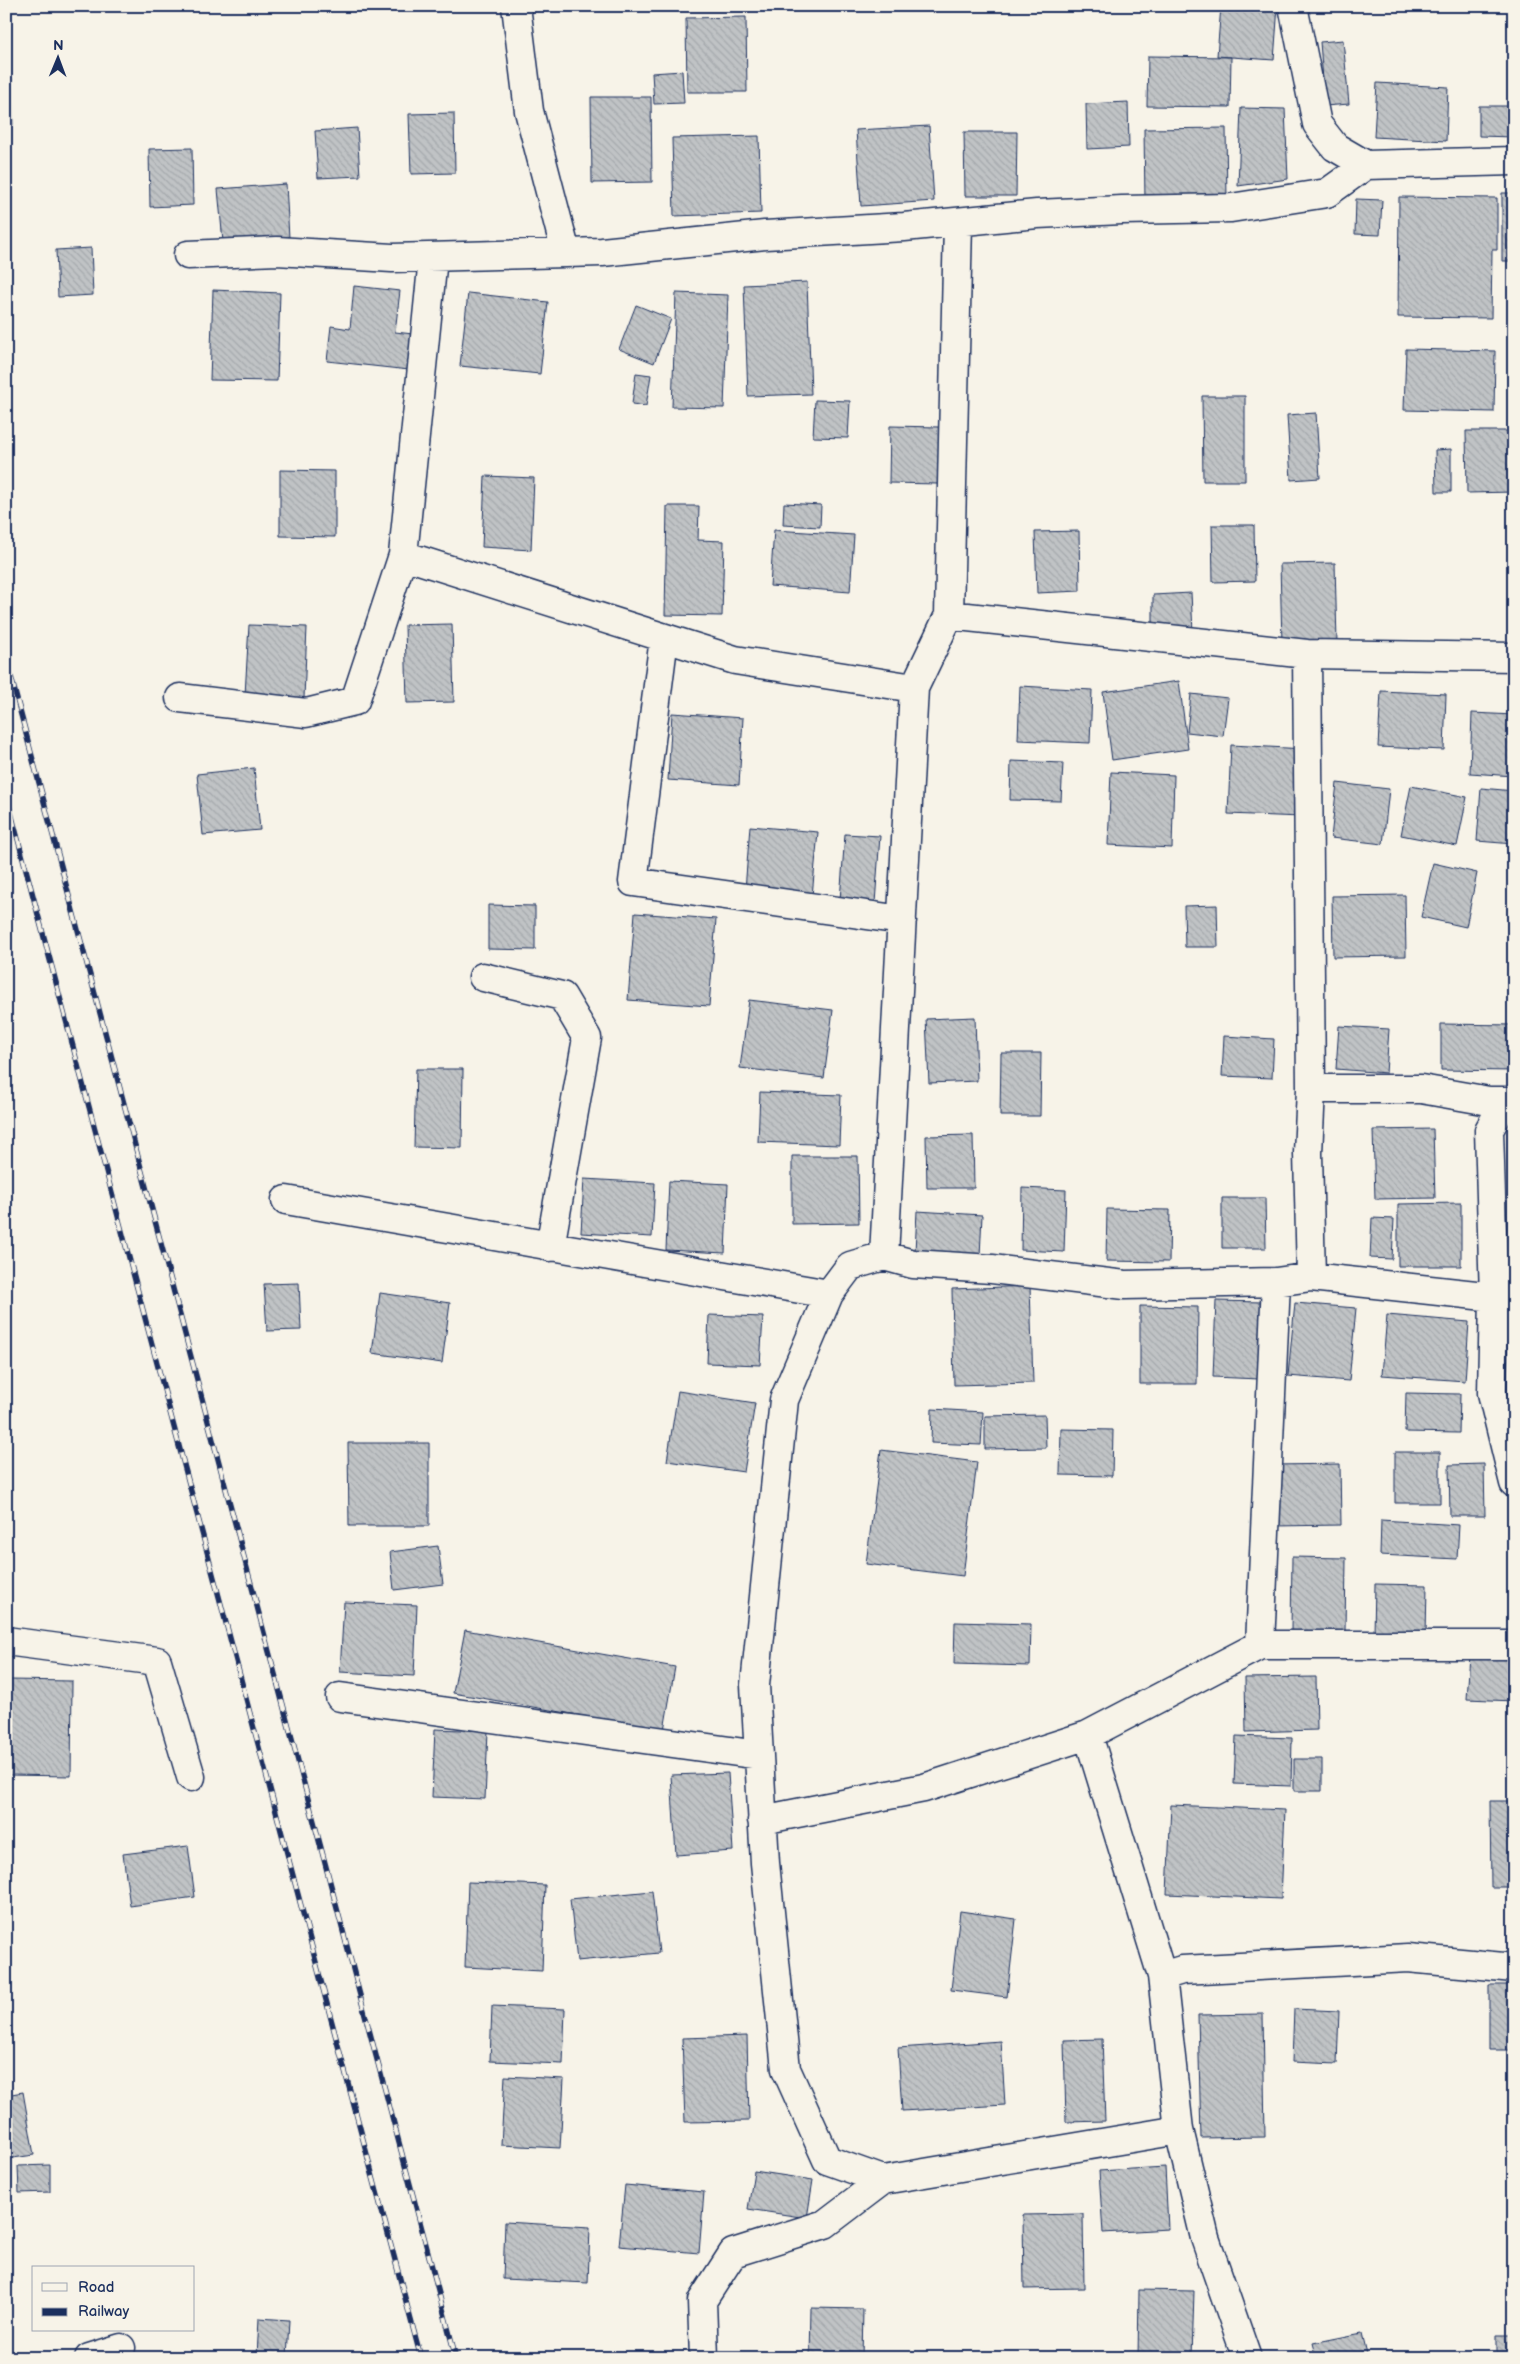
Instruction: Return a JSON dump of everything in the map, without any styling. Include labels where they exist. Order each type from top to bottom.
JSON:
[{"type":"street","points":[[516,6],[528,111],[566,253]]},
{"type":"street","points":[[1293,6],[1317,124],[1335,147],[1366,165],[1514,161]]},
{"type":"street","points":[[188,255],[277,251],[392,258],[434,258],[602,252],[765,235],[958,222],[1037,214],[1231,208],[1327,193],[1366,165]]},
{"type":"street","points":[[884,1256],[914,688],[948,614],[958,222]]},
{"type":"street","points":[[180,698],[306,713],[355,701],[403,555],[434,258]]},
{"type":"street","points":[[403,555],[735,660],[914,688]]},
{"type":"street","points":[[948,614],[1306,654],[1514,657]]},
{"type":"street","points":[[664,638],[633,882],[902,920]]},
{"type":"street","points":[[1306,654],[1312,1089],[1308,1153],[1311,1277]]},
{"type":"street","points":[[483,977],[562,996],[587,1038],[550,1247]]},
{"type":"street","points":[[1312,1089],[1422,1089],[1504,1103],[1490,1130],[1494,1297],[1492,1393],[1514,1482]]},
{"type":"street","points":[[286,1200],[828,1294]]},
{"type":"street","points":[[883,2180],[827,2160],[786,2069],[762,1820],[755,1685],[784,1400],[828,1294],[850,1266],[884,1256],[913,1264],[992,1269],[1125,1285],[1276,1282],[1311,1277],[1494,1297]]},
{"type":"street","points":[[1260,1645],[1276,1282]]},
{"type":"street","points":[[6,1640],[157,1661],[191,1777]]},
{"type":"street","points":[[762,1820],[924,1788],[1088,1735],[1260,1645],[1514,1646]]},
{"type":"street","points":[[340,1697],[759,1755]]},
{"type":"street","points":[[1088,1735],[1162,1976],[1179,2130],[1205,2238],[1247,2358]]},
{"type":"street","points":[[1162,1976],[1182,1970],[1408,1958],[1514,1968]]},
{"type":"street","points":[[704,2358],[702,2301],[733,2253],[825,2224],[883,2180],[1179,2130]]},
{"type":"street","points":[[89,2358],[121,2348]]},
{"type":"building","points":[[1221,6],[1278,6],[1274,60],[1217,56]]},
{"type":"building","points":[[746,17],[747,92],[687,92],[686,18]]},
{"type":"building","points":[[1343,40],[1349,104],[1325,106],[1320,42]]},
{"type":"building","points":[[1148,56],[1231,57],[1230,107],[1147,106]]},
{"type":"building","points":[[682,71],[684,103],[654,104],[652,73]]},
{"type":"building","points":[[6,78],[12,78],[13,125],[6,126]]},
{"type":"building","points":[[1377,83],[1448,87],[1446,141],[1374,137]]},
{"type":"building","points":[[591,97],[651,97],[652,182],[592,183]]},
{"type":"building","points":[[1128,102],[1129,147],[1087,149],[1086,104]]},
{"type":"building","points":[[1479,106],[1514,106],[1514,137],[1479,136]]},
{"type":"building","points":[[1241,108],[1285,109],[1288,179],[1238,186]]},
{"type":"building","points":[[454,113],[455,173],[411,174],[409,114]]},
{"type":"building","points":[[929,126],[934,201],[861,206],[856,130]]},
{"type":"building","points":[[357,128],[360,176],[318,178],[315,131]]},
{"type":"building","points":[[1226,128],[1227,201],[1145,202],[1144,129]]},
{"type":"building","points":[[964,132],[1017,132],[1016,196],[965,196]]},
{"type":"building","points":[[759,136],[761,213],[674,216],[672,138]]},
{"type":"building","points":[[192,148],[193,205],[150,207],[149,149]]},
{"type":"building","points":[[286,184],[289,238],[223,242],[218,189]]},
{"type":"building","points":[[1502,193],[1514,193],[1514,261],[1502,261]]},
{"type":"building","points":[[1399,197],[1497,198],[1497,250],[1492,250],[1491,318],[1398,317]]},
{"type":"building","points":[[1356,199],[1382,200],[1380,235],[1355,234]]},
{"type":"building","points":[[91,248],[93,295],[58,297],[56,250]]},
{"type":"building","points":[[807,282],[811,394],[748,396],[744,285]]},
{"type":"building","points":[[354,286],[400,291],[395,332],[413,334],[409,370],[327,361],[331,326],[350,329]]},
{"type":"building","points":[[213,290],[280,293],[277,381],[210,380]]},
{"type":"building","points":[[468,293],[548,302],[540,374],[460,366]]},
{"type":"building","points":[[676,293],[728,295],[724,408],[672,407]]},
{"type":"building","points":[[636,305],[671,319],[654,363],[619,349]]},
{"type":"building","points":[[1406,349],[1495,351],[1494,412],[1404,410]]},
{"type":"building","points":[[636,373],[651,375],[646,406],[632,404]]},
{"type":"building","points":[[1202,396],[1245,396],[1245,481],[1203,481]]},
{"type":"building","points":[[815,400],[850,401],[848,438],[813,437]]},
{"type":"building","points":[[1316,413],[1320,478],[1291,480],[1287,415]]},
{"type":"building","points":[[890,426],[939,427],[938,484],[889,483]]},
{"type":"building","points":[[1466,431],[1514,431],[1514,492],[1467,493]]},
{"type":"building","points":[[1451,449],[1451,492],[1436,492],[1435,450]]},
{"type":"building","points":[[280,470],[335,471],[335,537],[280,536]]},
{"type":"building","points":[[485,476],[534,478],[531,550],[482,547]]},
{"type":"building","points":[[784,503],[821,505],[820,527],[783,525]]},
{"type":"building","points":[[667,506],[699,506],[698,540],[724,541],[722,616],[665,615]]},
{"type":"building","points":[[1212,525],[1254,525],[1255,581],[1213,582]]},
{"type":"building","points":[[774,530],[854,535],[850,592],[770,586]]},
{"type":"building","points":[[1079,531],[1080,591],[1037,593],[1035,532]]},
{"type":"building","points":[[1335,563],[1337,643],[1282,644],[1280,564]]},
{"type":"building","points":[[1191,593],[1193,632],[1153,633],[1153,595]]},
{"type":"building","points":[[452,624],[454,702],[407,703],[405,625]]},
{"type":"building","points":[[249,625],[307,627],[304,698],[245,695]]},
{"type":"building","points":[[1179,681],[1188,749],[1112,760],[1103,692]]},
{"type":"building","points":[[1020,686],[1092,690],[1090,743],[1018,740]]},
{"type":"building","points":[[1381,691],[1446,694],[1444,750],[1378,747]]},
{"type":"building","points":[[1191,694],[1228,698],[1223,736],[1187,732]]},
{"type":"building","points":[[672,713],[743,718],[739,785],[668,780]]},
{"type":"building","points":[[1472,713],[1514,715],[1514,776],[1470,773]]},
{"type":"building","points":[[1231,745],[1305,749],[1301,817],[1228,814]]},
{"type":"building","points":[[1011,761],[1063,763],[1061,801],[1010,800]]},
{"type":"building","points":[[254,768],[260,830],[203,835],[197,774]]},
{"type":"building","points":[[1111,772],[1174,775],[1172,848],[1108,845]]},
{"type":"building","points":[[1337,783],[1389,789],[1383,844],[1331,838]]},
{"type":"building","points":[[1411,786],[1467,797],[1457,846],[1401,835]]},
{"type":"building","points":[[1481,788],[1514,791],[1514,844],[1477,841]]},
{"type":"building","points":[[750,826],[818,832],[812,896],[745,890]]},
{"type":"building","points":[[845,834],[880,836],[875,903],[840,900]]},
{"type":"building","points":[[1433,863],[1477,873],[1466,927],[1421,917]]},
{"type":"building","points":[[1405,895],[1406,956],[1333,957],[1332,896]]},
{"type":"building","points":[[488,905],[535,906],[535,950],[488,949]]},
{"type":"building","points":[[1217,905],[1218,947],[1185,947],[1184,906]]},
{"type":"building","points":[[635,913],[716,919],[709,1006],[628,1000]]},
{"type":"building","points":[[749,1000],[833,1010],[824,1078],[740,1068]]},
{"type":"building","points":[[975,1017],[977,1081],[929,1083],[926,1019]]},
{"type":"building","points":[[1441,1024],[1514,1025],[1514,1071],[1441,1070]]},
{"type":"building","points":[[1339,1026],[1389,1029],[1386,1073],[1336,1069]]},
{"type":"building","points":[[1224,1036],[1274,1039],[1272,1078],[1222,1076]]},
{"type":"building","points":[[1001,1053],[1041,1053],[1040,1116],[1000,1116]]},
{"type":"building","points":[[416,1069],[463,1069],[462,1148],[414,1147]]},
{"type":"building","points":[[760,1092],[841,1095],[839,1145],[758,1142]]},
{"type":"building","points":[[1433,1129],[1435,1198],[1375,1199],[1373,1130]]},
{"type":"building","points":[[973,1135],[974,1188],[927,1188],[926,1136]]},
{"type":"building","points":[[792,1156],[858,1156],[859,1223],[792,1224]]},
{"type":"building","points":[[584,1179],[655,1183],[652,1237],[581,1233]]},
{"type":"building","points":[[669,1181],[728,1184],[725,1253],[666,1250]]},
{"type":"building","points":[[1022,1188],[1066,1190],[1064,1252],[1021,1250]]},
{"type":"building","points":[[1222,1198],[1265,1198],[1266,1248],[1222,1248]]},
{"type":"building","points":[[1461,1203],[1461,1266],[1398,1266],[1398,1204]]},
{"type":"building","points":[[1107,1209],[1170,1210],[1169,1262],[1106,1261]]},
{"type":"building","points":[[917,1211],[982,1215],[980,1256],[915,1252]]},
{"type":"building","points":[[1372,1218],[1394,1219],[1392,1259],[1370,1258]]},
{"type":"building","points":[[299,1283],[301,1330],[267,1331],[264,1284]]},
{"type":"building","points":[[1030,1286],[1033,1383],[954,1385],[952,1289]]},
{"type":"building","points":[[380,1293],[450,1303],[442,1363],[372,1353]]},
{"type":"building","points":[[1216,1301],[1262,1302],[1259,1379],[1213,1377]]},
{"type":"building","points":[[1295,1303],[1356,1308],[1349,1381],[1288,1376]]},
{"type":"building","points":[[1140,1306],[1198,1307],[1197,1384],[1140,1384]]},
{"type":"building","points":[[709,1315],[763,1317],[760,1365],[707,1363]]},
{"type":"building","points":[[1387,1315],[1469,1322],[1465,1381],[1382,1375]]},
{"type":"building","points":[[678,1391],[755,1403],[744,1472],[667,1461]]},
{"type":"building","points":[[1406,1393],[1460,1394],[1459,1433],[1405,1432]]},
{"type":"building","points":[[932,1409],[983,1412],[981,1445],[931,1443]]},
{"type":"building","points":[[1045,1415],[1046,1448],[985,1449],[985,1416]]},
{"type":"building","points":[[1061,1429],[1113,1430],[1112,1476],[1060,1475]]},
{"type":"building","points":[[348,1443],[429,1443],[429,1526],[349,1526]]},
{"type":"building","points":[[881,1450],[977,1462],[963,1576],[866,1564]]},
{"type":"building","points":[[1395,1452],[1440,1452],[1440,1503],[1395,1503]]},
{"type":"building","points":[[1340,1464],[1341,1525],[1274,1526],[1274,1465]]},
{"type":"building","points":[[1484,1464],[1485,1516],[1450,1516],[1449,1465]]},
{"type":"building","points":[[1381,1520],[1459,1525],[1457,1559],[1380,1555]]},
{"type":"building","points":[[438,1546],[443,1584],[394,1590],[390,1552]]},
{"type":"building","points":[[1292,1557],[1346,1558],[1345,1632],[1291,1631]]},
{"type":"building","points":[[1375,1584],[1427,1585],[1426,1635],[1374,1634]]},
{"type":"building","points":[[344,1602],[417,1605],[414,1676],[340,1672]]},
{"type":"building","points":[[955,1622],[1031,1624],[1030,1666],[954,1664]]},
{"type":"building","points":[[465,1630],[675,1667],[664,1730],[453,1693]]},
{"type":"building","points":[[1470,1655],[1514,1657],[1514,1701],[1467,1699]]},
{"type":"building","points":[[1316,1677],[1317,1730],[1246,1732],[1245,1678]]},
{"type":"building","points":[[10,1680],[72,1681],[71,1776],[8,1775]]},
{"type":"building","points":[[435,1729],[488,1731],[485,1799],[432,1797]]},
{"type":"building","points":[[1236,1736],[1292,1738],[1291,1786],[1234,1784]]},
{"type":"building","points":[[1294,1759],[1322,1759],[1322,1791],[1294,1791]]},
{"type":"building","points":[[728,1773],[733,1851],[676,1855],[671,1775]]},
{"type":"building","points":[[1490,1801],[1514,1801],[1514,1887],[1491,1887]]},
{"type":"building","points":[[1171,1805],[1285,1810],[1281,1899],[1167,1894]]},
{"type":"building","points":[[188,1846],[195,1897],[130,1906],[123,1854]]},
{"type":"building","points":[[468,1882],[545,1885],[542,1971],[465,1967]]},
{"type":"building","points":[[652,1891],[659,1953],[577,1961],[570,1899]]},
{"type":"building","points":[[960,1911],[1016,1919],[1007,1997],[951,1990]]},
{"type":"building","points":[[1489,1985],[1514,1985],[1514,2050],[1489,2050]]},
{"type":"building","points":[[492,2006],[565,2009],[563,2064],[490,2061]]},
{"type":"building","points":[[1294,2009],[1339,2011],[1337,2064],[1292,2062]]},
{"type":"building","points":[[1263,2014],[1265,2137],[1201,2138],[1198,2015]]},
{"type":"building","points":[[747,2036],[749,2121],[685,2122],[682,2038]]},
{"type":"building","points":[[1102,2039],[1105,2121],[1066,2122],[1064,2040]]},
{"type":"building","points":[[1001,2041],[1005,2105],[902,2111],[898,2048]]},
{"type":"building","points":[[505,2076],[564,2079],[560,2148],[501,2145]]},
{"type":"building","points":[[23,2092],[34,2155],[6,2159],[6,2095]]},
{"type":"building","points":[[50,2165],[50,2192],[19,2193],[18,2166]]},
{"type":"building","points":[[1165,2167],[1168,2229],[1103,2233],[1099,2171]]},
{"type":"building","points":[[754,2171],[813,2180],[807,2218],[748,2209]]},
{"type":"building","points":[[625,2185],[704,2192],[699,2253],[619,2246]]},
{"type":"building","points":[[1083,2214],[1084,2288],[1024,2289],[1023,2215]]},
{"type":"building","points":[[505,2222],[590,2227],[588,2283],[503,2279]]},
{"type":"building","points":[[1139,2290],[1194,2291],[1192,2358],[1138,2358]]},
{"type":"building","points":[[811,2308],[863,2309],[862,2358],[810,2358]]},
{"type":"building","points":[[259,2318],[289,2320],[287,2358],[257,2357]]},
{"type":"building","points":[[1362,2333],[1368,2358],[1317,2358],[1313,2343]]},
{"type":"building","points":[[1497,2335],[1514,2335],[1514,2358],[1497,2358]]},
{"type":"building","points":[[634,2354],[682,2356],[682,2358],[634,2358]]},
{"type":"railway","points":[[6,658],[456,2358]]},
{"type":"railway","points":[[6,794],[421,2358]]}]
